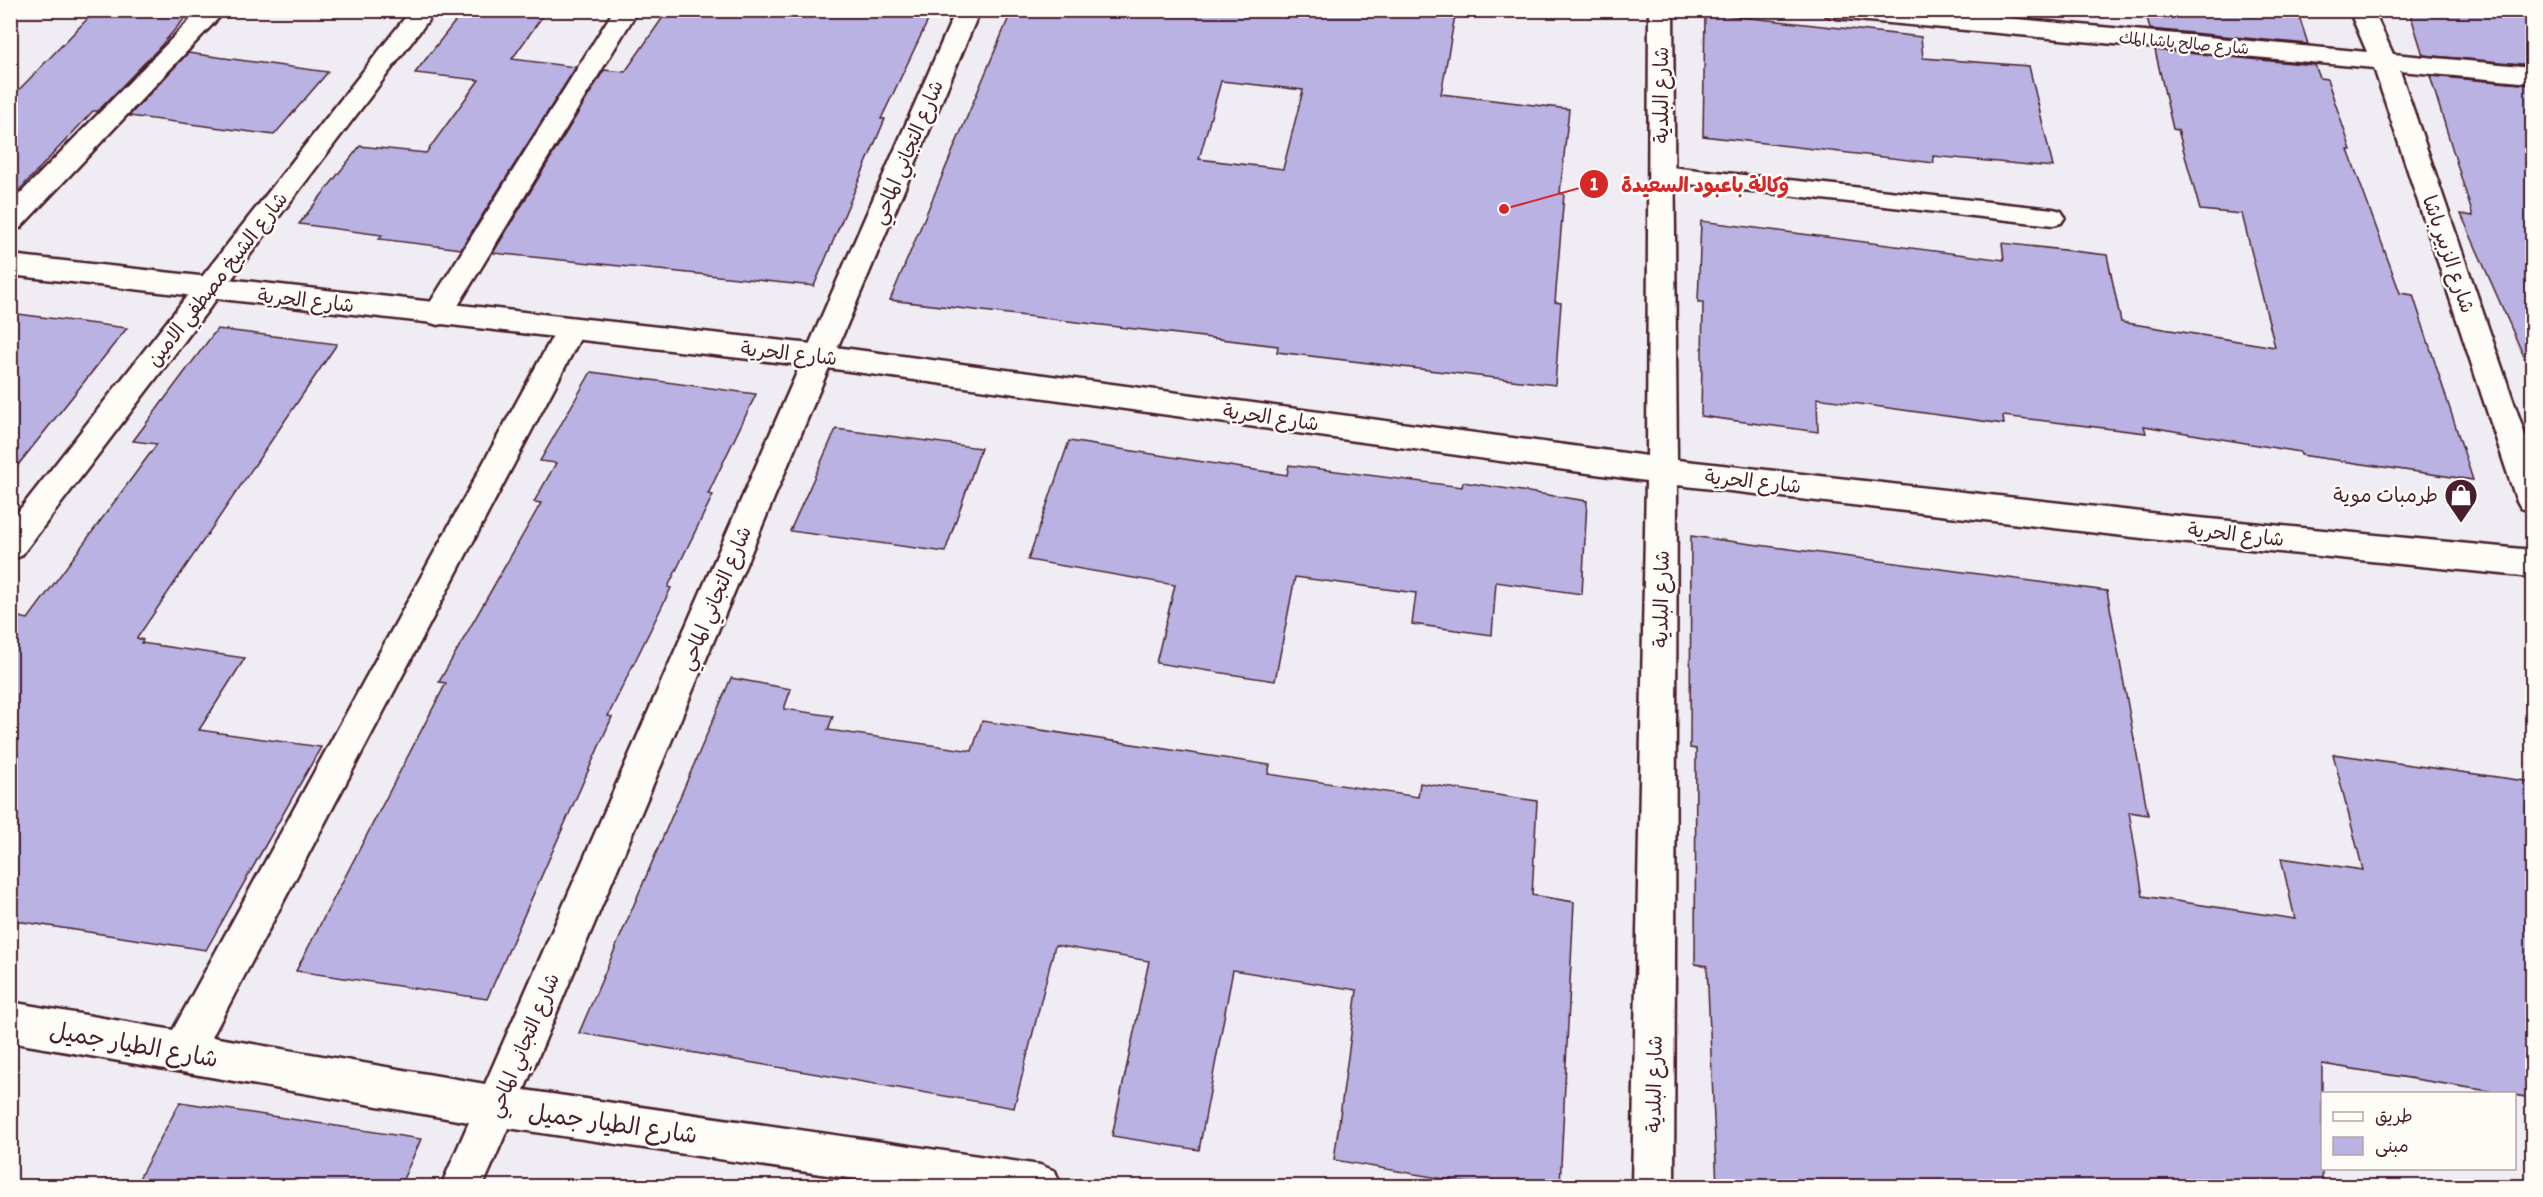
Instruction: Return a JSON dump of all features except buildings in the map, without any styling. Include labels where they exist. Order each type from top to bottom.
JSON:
[{"type":"street","points":[[10,221],[214,10]]},
{"type":"street","name":"شارع الشيخ مصطفي الامين","points":[[10,548],[424,10]]},
{"type":"street","points":[[438,314],[626,10]]},
{"type":"street","name":"شارع التجاني الماحي","points":[[462,1186],[968,10]]},
{"type":"street","name":"شارع البلدية","points":[[1653,1186],[1662,471],[1661,10]]},
{"type":"street","name":"شارع صالح باشا المك","points":[[1835,10],[2020,19],[2384,61],[2532,75]]},
{"type":"street","name":"شارع الزبير باشا","points":[[2361,10],[2384,61],[2532,499]]},
{"type":"street","name":"شارع الحرية","points":[[10,265],[209,290],[819,356],[1662,471],[2169,528],[2532,563]]},
{"type":"street","points":[[183,1052],[572,328]]},
{"type":"street","name":"شارع الطيار جميل","points":[[10,1022],[877,1174],[1040,1186]]},
{"type":"lane","points":[[1661,174],[2053,217]]},
{"type":"place","name":"وكالة باعبود السعيدة","points":[[1504,209]]},
{"type":"place","name":"طرمبات موية","points":[[2461,524]]}]
